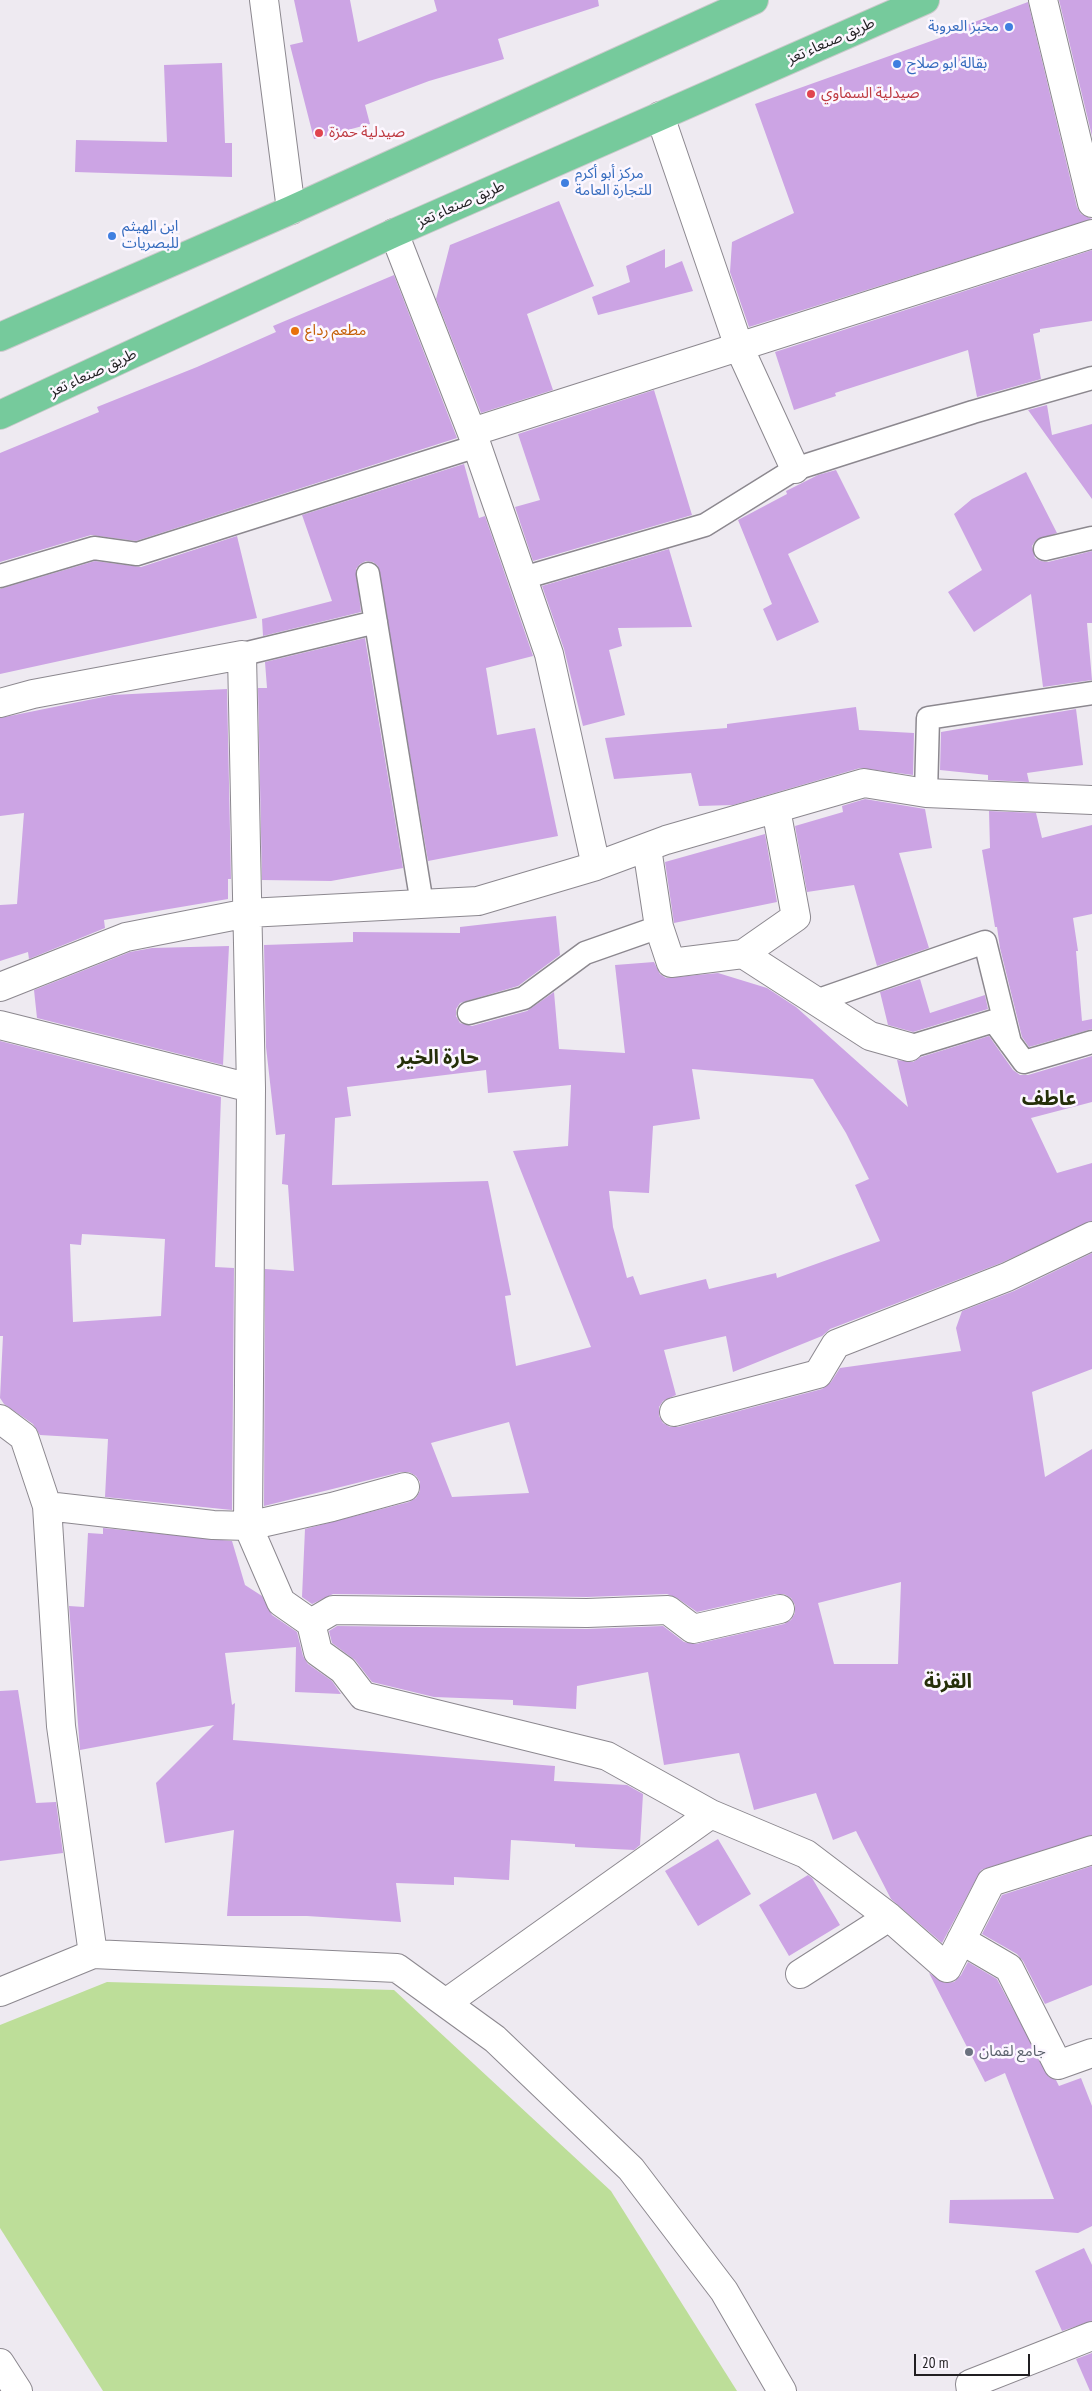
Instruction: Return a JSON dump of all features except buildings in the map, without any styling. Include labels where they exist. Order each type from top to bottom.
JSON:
[{"type":"highway","points":[[0,337],[291,210],[754,0]]},
{"type":"highway","name":"طريق صنعاء تعز","points":[[0,415],[394,233],[925,0]]},
{"type":"street","points":[[264,0],[291,210]]},
{"type":"street","points":[[1043,0],[1092,203]]},
{"type":"street","points":[[660,116],[738,347],[795,469]]},
{"type":"street","points":[[394,233],[475,439],[549,654],[596,866]]},
{"type":"street","points":[[475,439],[738,347],[1092,234]]},
{"type":"street","points":[[0,703],[33,694],[242,655],[251,1088],[248,1526],[281,1602],[311,1623],[318,1652],[343,1670],[363,1696],[607,1756],[711,1814],[806,1854],[889,1917],[947,1968],[991,1882],[1092,1850]]},
{"type":"street","points":[[4,989],[126,937],[248,912],[478,902],[596,866],[647,848],[864,783],[926,793],[1092,800]]},
{"type":"street","points":[[647,848],[659,927],[671,963],[743,954],[796,917],[776,809]]},
{"type":"street","points":[[743,954],[870,1036],[909,1048]]},
{"type":"street","points":[[0,1025],[251,1088]]},
{"type":"street","points":[[674,1412],[818,1374],[836,1344],[1007,1277],[1092,1236]]},
{"type":"street","points":[[2,1415],[24,1437],[46,1506],[61,1726],[92,1954]]},
{"type":"street","points":[[46,1506],[213,1525],[248,1526],[332,1507],[405,1487]]},
{"type":"street","points":[[311,1623],[333,1610],[587,1614],[668,1610],[693,1629],[780,1609]]},
{"type":"street","points":[[446,2004],[711,1814]]},
{"type":"street","points":[[800,1974],[889,1917]]},
{"type":"street","points":[[961,1940],[1009,1968],[1058,2065],[1092,2053]]},
{"type":"street","points":[[0,1992],[92,1954],[398,1968],[495,2039],[632,2169],[724,2291],[782,2391]]},
{"type":"street","points":[[971,2391],[970,2384],[1092,2336]]},
{"type":"street","points":[[0,2363],[18,2391]]},
{"type":"lane","points":[[523,578],[705,525],[795,469],[972,412],[1092,378]]},
{"type":"lane","points":[[0,576],[94,548],[137,554],[475,439]]},
{"type":"lane","points":[[1045,550],[1092,538]]},
{"type":"lane","points":[[368,574],[422,904]]},
{"type":"lane","points":[[235,656],[376,622]]},
{"type":"lane","points":[[926,793],[928,718],[1092,692]]},
{"type":"lane","points":[[469,1013],[524,998],[585,953],[659,927]]},
{"type":"lane","points":[[816,1001],[985,942],[1010,1043]]},
{"type":"lane","points":[[909,1048],[994,1021],[1024,1062],[1092,1042]]},
{"type":"green space","points":[[107,1982],[394,1990],[611,2191],[737,2391],[103,2391],[0,2228],[0,2025]]},
{"type":"place","name":"مخبز العروبة","points":[[1009,27]]},
{"type":"place","name":"بقالة ابو صلاح","points":[[897,64]]},
{"type":"place","name":"صيدلية السماوي","points":[[811,94]]},
{"type":"place","name":"صيدلية حمزة","points":[[319,133]]},
{"type":"place","name":"مركز أبو أكرم للتجارة العامة","points":[[565,183]]},
{"type":"place","name":"ابن الهيثم للبصريات","points":[[112,236]]},
{"type":"place","name":"مطعم رداع","points":[[295,331]]},
{"type":"place","name":"جامع لقمان","points":[[969,2052]]},
{"type":"district","name":"حارة الخير","points":[[438,1058]]},
{"type":"district","name":"عاطف","points":[[1049,1099]]},
{"type":"district","name":"القرنة","points":[[948,1682]]}]
